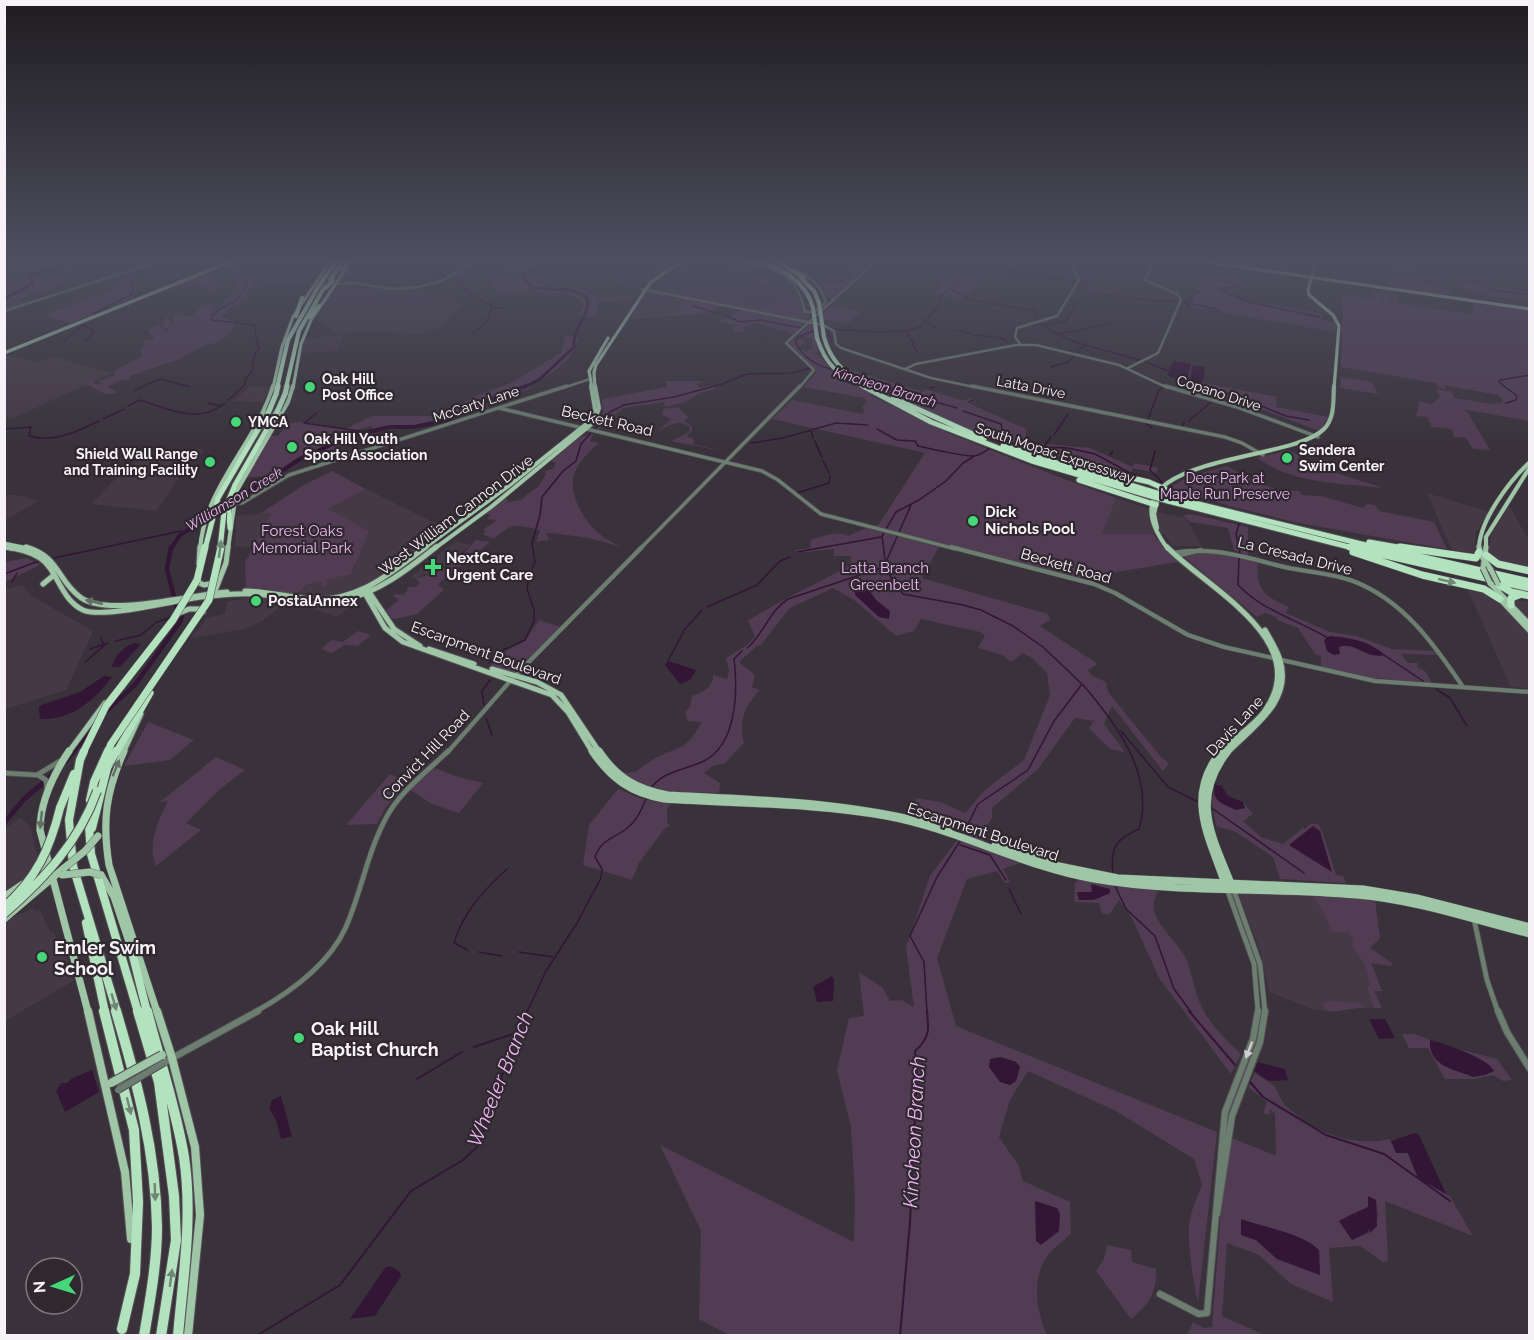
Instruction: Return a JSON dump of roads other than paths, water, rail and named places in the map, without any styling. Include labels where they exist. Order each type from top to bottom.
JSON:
[{"type":"highway","points":[[4,905],[32,879],[50,848],[60,808],[106,706],[173,620],[191,593],[203,560],[215,506],[226,478],[257,430],[276,394],[294,323]]},
{"type":"highway","points":[[288,340],[300,323]]},
{"type":"highway","points":[[230,528],[230,505],[235,488],[288,395],[297,337],[303,323]]},
{"type":"highway","points":[[297,337],[307,323]]},
{"type":"highway","name":"South Mopac Expressway","points":[[815,323],[821,353],[840,374],[869,391],[931,422],[1148,493]]},
{"type":"highway","name":"South Mopac Expressway","points":[[822,323],[830,357],[852,377],[990,443]]},
{"type":"highway","name":"South Mopac Expressway","points":[[1005,448],[1032,461],[1314,539],[1530,588]]},
{"type":"highway","points":[[1005,448],[1163,486]]},
{"type":"highway","points":[[1032,461],[1107,491],[1153,506]]},
{"type":"highway","name":"South Mopac Expressway","points":[[1169,499],[1530,582]]},
{"type":"highway","points":[[161,1335],[176,1240],[174,1196],[159,1082],[89,842],[88,807],[94,782],[111,744],[209,600],[220,554],[224,512],[230,505]]},
{"type":"highway","points":[[1303,530],[1465,558],[1484,557]]},
{"type":"highway","points":[[1314,539],[1422,575],[1477,587],[1500,596]]},
{"type":"highway","points":[[1465,558],[1484,557],[1504,566],[1530,571]]},
{"type":"highway","points":[[1491,570],[1504,566]]},
{"type":"highway","points":[[1477,587],[1490,583]]},
{"type":"highway","points":[[1498,584],[1511,592],[1527,596]]},
{"type":"highway","points":[[1511,605],[1512,597],[1527,596]]},
{"type":"highway","points":[[89,842],[107,768],[117,746],[150,693]]},
{"type":"highway","points":[[80,760],[69,820],[73,866],[126,1044],[149,1134],[154,1177],[157,1229],[152,1288],[144,1335]]},
{"type":"highway","points":[[4,914],[62,856],[93,805],[104,762]]},
{"type":"highway","points":[[80,885],[99,990],[134,1130],[138,1202],[135,1274],[122,1332]]},
{"type":"highway","points":[[133,956],[164,1059],[184,1159],[188,1226],[178,1335]]},
{"type":"highway","points":[[141,1023],[164,1059]]},
{"type":"main road","points":[[5,351],[77,323]]},
{"type":"main road","points":[[266,411],[290,323]]},
{"type":"main road","points":[[235,488],[288,402],[303,338],[311,323]]},
{"type":"main road","points":[[582,381],[590,379],[593,362],[621,323]]},
{"type":"main road","points":[[1151,521],[1153,506],[1163,486],[1193,471],[1299,446],[1316,437],[1326,427],[1331,418],[1338,323]]},
{"type":"main road","name":"West William Cannon Drive","points":[[254,592],[285,601],[323,604],[391,581],[491,507],[596,419],[600,409],[590,379]]},
{"type":"main road","points":[[270,398],[275,400],[288,395]]},
{"type":"main road","points":[[4,897],[43,868],[39,826],[46,793],[66,754],[173,617],[181,599],[194,581],[208,505],[266,411],[273,405],[281,405],[281,410]]},
{"type":"main road","name":"West William Cannon Drive","points":[[213,594],[273,592],[303,600],[335,598],[366,591],[392,575],[427,546],[485,506],[587,428]]},
{"type":"main road","points":[[1530,462],[1518,472],[1480,534],[1490,583],[1516,618],[1530,628]]},
{"type":"main road","points":[[1530,467],[1487,537],[1484,557],[1498,584],[1500,596],[1511,605],[1530,628]]},
{"type":"main road","points":[[1509,486],[1516,488]]},
{"type":"main road","points":[[1153,506],[1158,531]]},
{"type":"main road","name":"Davis Lane","points":[[1151,521],[1175,554]]},
{"type":"main road","name":"Davis Lane","points":[[1151,521],[1160,540],[1175,554],[1254,616],[1271,639],[1277,660],[1276,686],[1268,706],[1256,721],[1218,753],[1204,780],[1201,803],[1203,819],[1229,886]]},
{"type":"main road","points":[[1486,524],[1483,534],[1487,537]]},
{"type":"main road","points":[[4,897],[63,872],[98,836],[116,766],[150,693],[166,665],[203,614],[221,579],[228,555],[230,528]]},
{"type":"main road","points":[[4,545],[39,551]]},
{"type":"main road","points":[[4,545],[33,554],[39,551]]},
{"type":"main road","points":[[416,564],[429,549],[427,546]]},
{"type":"main road","name":"West William Cannon Drive","points":[[39,551],[57,564],[75,594],[84,600],[116,605],[169,602],[181,599]]},
{"type":"main road","name":"West William Cannon Drive","points":[[33,554],[42,559],[75,606],[86,611],[118,611],[213,594],[240,593]]},
{"type":"main road","points":[[44,584],[54,574]]},
{"type":"main road","points":[[194,581],[211,585],[221,579]]},
{"type":"main road","points":[[221,579],[222,588],[232,592]]},
{"type":"main road","name":"Escarpment Boulevard","points":[[366,591],[385,628],[403,642],[464,665],[514,677],[551,692],[574,716],[607,773],[625,788],[642,795],[664,799],[840,810],[887,816],[950,833],[1075,875],[1108,882],[1229,886],[1359,895],[1530,927]]},
{"type":"main road","points":[[209,604],[240,593]]},
{"type":"main road","points":[[285,601],[300,603],[303,600]]},
{"type":"main road","points":[[173,617],[189,609],[201,609],[203,614]]},
{"type":"main road","points":[[104,815],[105,843],[116,883],[167,1044],[164,1059],[195,1147],[200,1215],[188,1335]]},
{"type":"main road","points":[[41,845],[75,959],[107,1081],[108,1096],[125,1168],[131,1227],[129,1279],[122,1332]]},
{"type":"main road","points":[[20,908],[52,878],[63,872],[90,872],[101,875],[114,897],[133,956],[150,988]]},
{"type":"main road","points":[[4,919],[45,890],[51,888],[55,894]]},
{"type":"main road","points":[[4,905],[13,904],[13,908],[4,919]]},
{"type":"main road","name":"Escarpment Boulevard","points":[[1473,916],[1530,934]]},
{"type":"main road","points":[[107,1081],[164,1059]]},
{"type":"street","name":"Convict Hill Road","points":[[108,1096],[164,1059],[277,1000],[300,984],[323,961],[347,924],[388,811],[403,793],[456,744],[514,677],[814,372],[786,345],[808,323]]},
{"type":"street","name":"Latta Drive","points":[[811,323],[832,328],[836,344],[841,348],[931,378],[1225,437],[1262,454]]},
{"type":"street","points":[[1020,344],[1015,337],[1017,328],[1035,323]]},
{"type":"street","points":[[1128,368],[1158,354],[1171,323]]},
{"type":"street","name":"Copano Drive","points":[[904,370],[916,364],[1020,344],[1045,347],[1128,368],[1175,391],[1234,406],[1316,437]]},
{"type":"street","name":"McCarty Lane","points":[[230,505],[242,503],[285,477],[582,381]]},
{"type":"street","points":[[267,403],[288,402]]},
{"type":"street","name":"Beckett Road","points":[[499,408],[727,462],[772,475],[781,480],[802,503],[821,514],[1094,584],[1115,593],[1193,637],[1218,646],[1375,681],[1530,692]]},
{"type":"street","name":"La Cresada Drive","points":[[1175,554],[1220,550],[1294,570],[1347,580],[1384,597],[1437,647],[1463,687]]},
{"type":"street","points":[[37,775],[54,766],[66,754]]},
{"type":"street","points":[[4,773],[37,775],[46,780],[46,793]]},
{"type":"street","name":"Davis Lane","points":[[1160,1294],[1199,1314],[1204,1315],[1208,1310],[1225,1112],[1251,1046],[1258,1008],[1254,964],[1229,886]]},
{"type":"street","points":[[1473,916],[1493,1004],[1508,1036],[1530,1069]]},
{"type":"waterway","points":[[64,341],[85,323]]},
{"type":"waterway","points":[[233,323],[255,325],[256,333]]},
{"type":"waterway","points":[[473,333],[486,323]]},
{"type":"waterway","name":"Williamson Creek","points":[[523,388],[540,379],[574,347],[574,340],[581,323]]},
{"type":"waterway","points":[[774,323],[801,328]]},
{"type":"waterway","name":"Kincheon Branch","points":[[833,329],[876,332],[905,331],[920,327],[924,323]]},
{"type":"waterway","points":[[927,323],[938,329]]},
{"type":"waterway","points":[[1099,326],[1111,323]]},
{"type":"waterway","points":[[1043,325],[1053,324]]},
{"type":"waterway","points":[[83,325],[93,330],[90,338],[85,341]]},
{"type":"waterway","points":[[1043,325],[1076,342],[1140,360]]},
{"type":"waterway","points":[[1071,332],[1096,326]]},
{"type":"waterway","points":[[830,329],[828,332],[831,341]]},
{"type":"waterway","points":[[955,330],[971,334]]},
{"type":"waterway","name":"Kincheon Branch","points":[[800,336],[813,331]]},
{"type":"waterway","points":[[906,331],[913,343]]},
{"type":"waterway","points":[[1058,334],[1069,332]]},
{"type":"waterway","points":[[254,356],[259,349],[255,334]]},
{"type":"waterway","points":[[975,335],[992,337]]},
{"type":"waterway","name":"Kincheon Branch","points":[[799,337],[795,341],[806,357],[816,364],[834,370]]},
{"type":"waterway","points":[[995,337],[1004,339],[1008,344]]},
{"type":"waterway","points":[[913,345],[917,352]]},
{"type":"waterway","points":[[1078,350],[1084,346]]},
{"type":"waterway","points":[[228,400],[245,385],[245,380],[252,371],[254,357]]},
{"type":"waterway","points":[[1051,367],[1068,362],[1073,357]]},
{"type":"waterway","points":[[1145,362],[1171,372]]},
{"type":"waterway","points":[[489,663],[503,650],[525,640],[534,621],[534,609],[527,589],[529,575],[535,562],[532,543],[540,515],[542,497],[563,471],[576,461],[581,444],[610,412],[624,405],[674,397],[722,384],[747,374],[792,373],[810,368]]},
{"type":"waterway","points":[[1506,403],[1516,400],[1517,396],[1499,382],[1500,380],[1530,375]]},
{"type":"waterway","points":[[135,390],[160,379],[190,387]]},
{"type":"waterway","name":"Kincheon Branch","points":[[864,382],[957,408]]},
{"type":"waterway","name":"Williamson Creek","points":[[233,502],[300,459],[350,436],[390,427],[414,427],[448,420],[469,408],[526,386]]},
{"type":"waterway","points":[[1199,386],[1237,396],[1286,416],[1309,420]]},
{"type":"waterway","points":[[930,388],[935,387]]},
{"type":"waterway","points":[[1148,419],[1159,390],[1163,388]]},
{"type":"waterway","points":[[128,406],[140,400],[173,411],[195,414],[215,410],[221,406]]},
{"type":"waterway","points":[[969,402],[973,400]]},
{"type":"waterway","points":[[1189,421],[1211,402]]},
{"type":"waterway","points":[[208,403],[221,406]]},
{"type":"waterway","points":[[221,406],[225,403]]},
{"type":"waterway","points":[[103,419],[124,409]]},
{"type":"waterway","name":"Kincheon Branch","points":[[963,411],[1001,424],[1005,439],[997,446]]},
{"type":"waterway","points":[[317,413],[304,423],[366,432]]},
{"type":"waterway","points":[[1054,435],[1068,414]]},
{"type":"waterway","points":[[4,429],[31,427],[29,436],[47,438],[73,432],[99,421]]},
{"type":"waterway","points":[[1182,427],[1184,422]]},
{"type":"waterway","points":[[811,430],[836,423],[868,425]]},
{"type":"waterway","points":[[1146,423],[1152,428]]},
{"type":"waterway","points":[[877,429],[897,440],[915,441],[918,446],[964,455],[977,455],[992,447]]},
{"type":"waterway","points":[[751,443],[783,438],[811,430]]},
{"type":"waterway","points":[[811,430],[813,438]]},
{"type":"waterway","points":[[1044,447],[1051,437]]},
{"type":"waterway","points":[[815,441],[822,458]]},
{"type":"waterway","points":[[1003,441],[1022,446],[1044,447]]},
{"type":"waterway","points":[[1044,447],[1068,448],[1095,454],[1130,473],[1162,483]]},
{"type":"waterway","points":[[1110,455],[1113,451]]},
{"type":"waterway","points":[[1155,451],[1150,470],[1162,482]]},
{"type":"waterway","name":"Kincheon Branch","points":[[965,830],[978,804],[1028,770],[1054,721],[1082,684],[1043,647],[1013,626],[981,610],[903,594],[893,582],[886,567],[882,536],[896,512],[919,500],[946,481],[963,463],[973,457]]},
{"type":"waterway","points":[[823,461],[829,473]]},
{"type":"waterway","points":[[797,493],[829,483],[830,476]]},
{"type":"waterway","points":[[886,562],[911,505]]},
{"type":"waterway","name":"Williamson Creek","points":[[171,549],[180,535],[226,507]]},
{"type":"waterway","points":[[1239,524],[1236,534],[1240,553]]},
{"type":"waterway","points":[[54,558],[181,531]]},
{"type":"waterway","points":[[797,552],[881,537]]},
{"type":"waterway","name":"Williamson Creek","points":[[171,547],[167,569],[177,609]]},
{"type":"waterway","points":[[707,607],[757,585],[780,561],[790,557]]},
{"type":"waterway","points":[[1239,558],[1238,585],[1248,594],[1258,602],[1328,638]]},
{"type":"waterway","points":[[4,574],[39,561]]},
{"type":"waterway","name":"Wheeler Branch","points":[[747,648],[781,604],[788,599],[884,567]]},
{"type":"waterway","points":[[12,582],[17,573]]},
{"type":"waterway","points":[[668,661],[685,629],[702,610]]},
{"type":"waterway","name":"Williamson Creek","points":[[106,711],[135,685],[180,622],[182,616],[179,614]]},
{"type":"waterway","points":[[116,641],[141,635],[157,622],[172,617]]},
{"type":"waterway","points":[[101,637],[103,644]]},
{"type":"waterway","points":[[90,649],[108,643]]},
{"type":"waterway","points":[[85,662],[106,644]]},
{"type":"waterway","name":"Wheeler Branch","points":[[651,788],[668,774],[704,761],[715,753],[723,742],[729,730],[735,701],[734,659],[742,651]]},
{"type":"waterway","points":[[1384,655],[1423,681]]},
{"type":"waterway","points":[[484,705],[482,691],[490,680]]},
{"type":"waterway","points":[[1083,685],[1119,733],[1137,770],[1142,789],[1143,809],[1139,829],[1125,836],[1116,845],[1113,873]]},
{"type":"waterway","points":[[1436,689],[1450,698],[1467,726]]},
{"type":"waterway","points":[[486,718],[492,735]]},
{"type":"waterway","name":"Williamson Creek","points":[[72,753],[95,724]]},
{"type":"waterway","points":[[1121,731],[1168,787],[1198,802]]},
{"type":"waterway","name":"Williamson Creek","points":[[65,762],[73,751]]},
{"type":"waterway","name":"Williamson Creek","points":[[4,823],[24,799],[53,775]]},
{"type":"waterway","name":"Wheeler Branch","points":[[527,1012],[546,971],[577,923],[601,878],[602,869],[595,857],[598,851],[604,843],[633,822],[646,799]]},
{"type":"waterway","points":[[1213,809],[1304,873]]},
{"type":"waterway","name":"Kincheon Branch","points":[[927,1012],[924,962],[910,936],[937,877],[960,841]]},
{"type":"waterway","points":[[960,845],[990,855],[1006,880]]},
{"type":"waterway","points":[[468,950],[454,943],[463,921],[482,893],[507,869]]},
{"type":"waterway","points":[[1115,886],[1126,909],[1155,936],[1174,989],[1191,1012]]},
{"type":"waterway","points":[[1009,889],[1021,914]]},
{"type":"waterway","points":[[479,952],[502,956]]},
{"type":"waterway","points":[[519,952],[553,957]]},
{"type":"waterway","name":"Wheeler Branch","points":[[256,1336],[340,1285],[411,1191],[463,1160],[477,1147],[516,1035],[527,1011]]},
{"type":"waterway","name":"Kincheon Branch","points":[[900,1336],[910,1222],[917,1073],[915,1051],[926,1037],[927,1011]]},
{"type":"waterway","points":[[1189,1011],[1235,1065]]},
{"type":"waterway","points":[[474,1047],[516,1033]]},
{"type":"waterway","points":[[417,1079],[462,1052]]},
{"type":"waterway","points":[[1250,1082],[1263,1097],[1326,1135],[1384,1154],[1450,1201]]},
{"type":"place","name":"Oak Hill Post Office","points":[[310,387]]},
{"type":"place","name":"YMCA","points":[[236,422]]},
{"type":"place","name":"Oak Hill Youth Sports Association","points":[[292,447]]},
{"type":"place","name":"Sendera Swim Center","points":[[1287,458]]},
{"type":"place","name":"Shield Wall Range and Training Facility","points":[[210,462]]},
{"type":"place","name":"Dick Nichols Pool","points":[[973,521]]},
{"type":"place","name":"NextCare Urgent Care","points":[[433,567]]},
{"type":"place","name":"PostalAnnex","points":[[256,601]]},
{"type":"place","name":"Emler Swim School","points":[[42,957]]},
{"type":"place","name":"Oak Hill Baptist Church","points":[[299,1038]]},
{"type":"park label","name":"Deer Park at Maple Run Preserve","points":[[1225,486]]},
{"type":"park label","name":"Forest Oaks Memorial Park","points":[[302,540]]},
{"type":"park label","name":"Latta Branch Greenbelt","points":[[885,576]]}]
